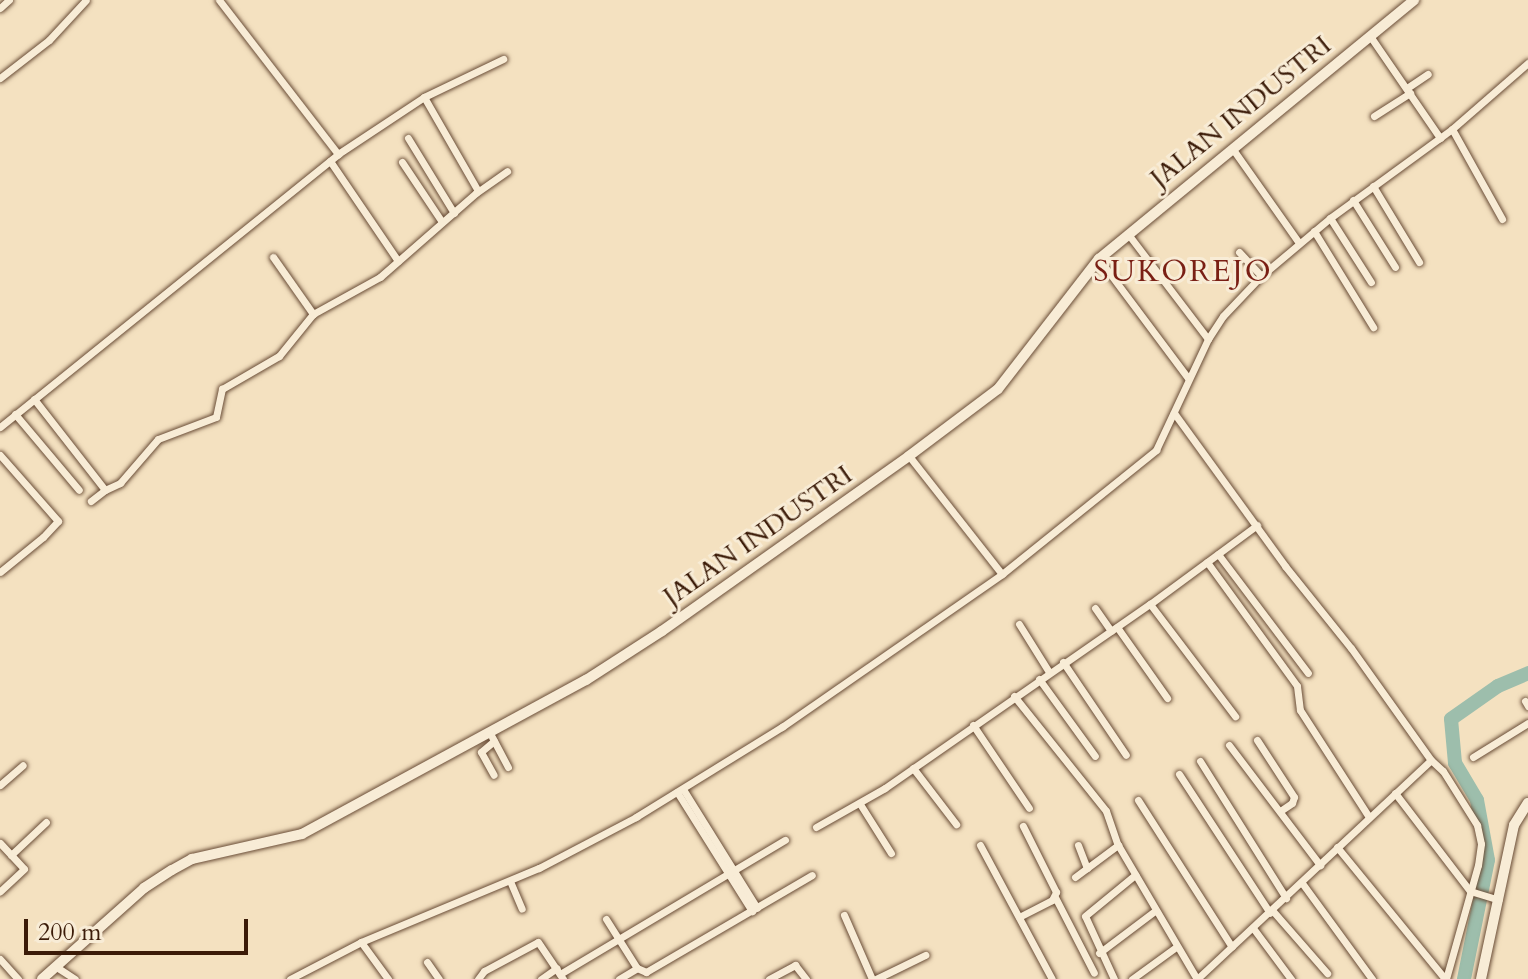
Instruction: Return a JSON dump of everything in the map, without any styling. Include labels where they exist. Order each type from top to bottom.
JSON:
[{"type":"street","points":[[0,8],[9,0]]},
{"type":"street","points":[[0,78],[49,40],[86,0]]},
{"type":"street","points":[[219,0],[338,154]]},
{"type":"street","name":"JALAN INDUSTRI","points":[[42,979],[58,968],[144,888],[172,870],[192,859],[302,834],[492,736],[662,631],[909,456],[998,389],[1099,259],[1414,0]]},
{"type":"street","points":[[1370,36],[1440,138]]},
{"type":"street","points":[[0,427],[338,154],[424,97],[503,59]]},
{"type":"street","points":[[290,979],[361,942],[510,881],[594,841],[680,791],[882,660],[1002,574],[1145,462],[1163,439],[1208,339],[1223,316],[1261,276],[1353,200],[1452,129],[1528,63]]},
{"type":"street","points":[[1374,116],[1428,74]]},
{"type":"street","points":[[424,97],[478,191]]},
{"type":"street","points":[[1452,129],[1502,219]]},
{"type":"street","points":[[408,138],[454,213]]},
{"type":"street","points":[[1232,148],[1299,243]]},
{"type":"street","points":[[330,161],[398,261]]},
{"type":"street","points":[[402,162],[442,222]]},
{"type":"street","points":[[91,501],[120,483],[158,439],[216,417],[222,389],[279,356],[313,314],[359,291],[478,191],[507,171]]},
{"type":"street","points":[[1373,186],[1419,262]]},
{"type":"street","points":[[1353,200],[1395,267]]},
{"type":"street","points":[[1330,218],[1371,282]]},
{"type":"street","points":[[1314,231],[1373,327]]},
{"type":"street","points":[[1128,234],[1208,339]]},
{"type":"street","points":[[1239,252],[1261,276]]},
{"type":"street","points":[[273,257],[313,314]]},
{"type":"street","points":[[1099,259],[1188,378]]},
{"type":"street","points":[[34,399],[105,490]]},
{"type":"street","points":[[1174,413],[1431,760],[1443,771],[1479,831],[1480,857],[1446,979]]},
{"type":"street","points":[[15,414],[79,490]]},
{"type":"street","points":[[0,455],[58,521],[0,572]]},
{"type":"street","points":[[909,456],[1002,574]]},
{"type":"street","points":[[816,827],[860,804],[913,768],[1150,604],[1257,525]]},
{"type":"street","points":[[1218,554],[1308,673]]},
{"type":"street","points":[[1207,562],[1297,686],[1300,710],[1369,817]]},
{"type":"street","points":[[1150,604],[1235,716]]},
{"type":"street","points":[[1095,608],[1167,698]]},
{"type":"street","points":[[1019,624],[1049,672]]},
{"type":"street","points":[[1063,662],[1126,755]]},
{"type":"street","points":[[1039,679],[1095,756]]},
{"type":"street","points":[[1014,696],[1106,811],[1105,817],[1118,845],[1176,947],[1199,979],[1431,760]]},
{"type":"street","points":[[1473,757],[1528,723]]},
{"type":"street","points":[[973,725],[1029,808]]},
{"type":"street","points":[[494,775],[481,752],[492,736],[508,767]]},
{"type":"street","points":[[1257,740],[1293,795],[1292,803],[1280,811]]},
{"type":"street","points":[[1229,745],[1320,865]]},
{"type":"street","points":[[1200,761],[1286,898]]},
{"type":"street","points":[[0,785],[23,765]]},
{"type":"street","points":[[913,768],[956,824]]},
{"type":"street","points":[[1179,774],[1271,912],[1327,973]]},
{"type":"street","points":[[680,791],[754,909]]},
{"type":"street","points":[[1395,793],[1472,892],[1496,900]]},
{"type":"street","points":[[1138,800],[1232,947]]},
{"type":"street","points":[[1481,979],[1514,825],[1528,803]]},
{"type":"street","points":[[860,804],[891,853]]},
{"type":"street","points":[[11,855],[46,822]]},
{"type":"street","points":[[1023,826],[1094,973]]},
{"type":"street","points":[[541,979],[560,974],[785,840]]},
{"type":"street","points":[[0,843],[24,871],[0,891]]},
{"type":"street","points":[[980,845],[1052,979]]},
{"type":"street","points":[[1078,845],[1087,868]]},
{"type":"street","points":[[1075,877],[1118,845]]},
{"type":"street","points":[[1337,847],[1446,979]]},
{"type":"street","points":[[606,919],[637,968],[644,972],[812,875]]},
{"type":"street","points":[[1114,979],[1099,953],[1085,916],[1135,875]]},
{"type":"street","points":[[510,881],[522,909]]},
{"type":"street","points":[[1302,883],[1372,979]]},
{"type":"street","points":[[1019,917],[1055,897]]},
{"type":"street","points":[[1099,953],[1156,910]]},
{"type":"street","points":[[844,915],[874,979],[925,955]]},
{"type":"street","points":[[1253,928],[1291,979]]},
{"type":"street","points":[[361,942],[388,979]]},
{"type":"street","points":[[478,979],[484,971],[534,942],[541,944],[560,974]]},
{"type":"street","points":[[1132,979],[1176,947]]},
{"type":"street","points":[[0,959],[18,979]]},
{"type":"street","points":[[427,962],[439,979]]},
{"type":"street","points":[[769,979],[795,965],[806,979]]},
{"type":"street","points":[[58,968],[75,979]]},
{"type":"street","points":[[619,979],[637,968]]},
{"type":"waterway","points":[[1464,979],[1488,860],[1477,800],[1455,763],[1451,719],[1498,686],[1528,673]]},
{"type":"district","name":"SUKOREJO","points":[[1183,272]]}]
